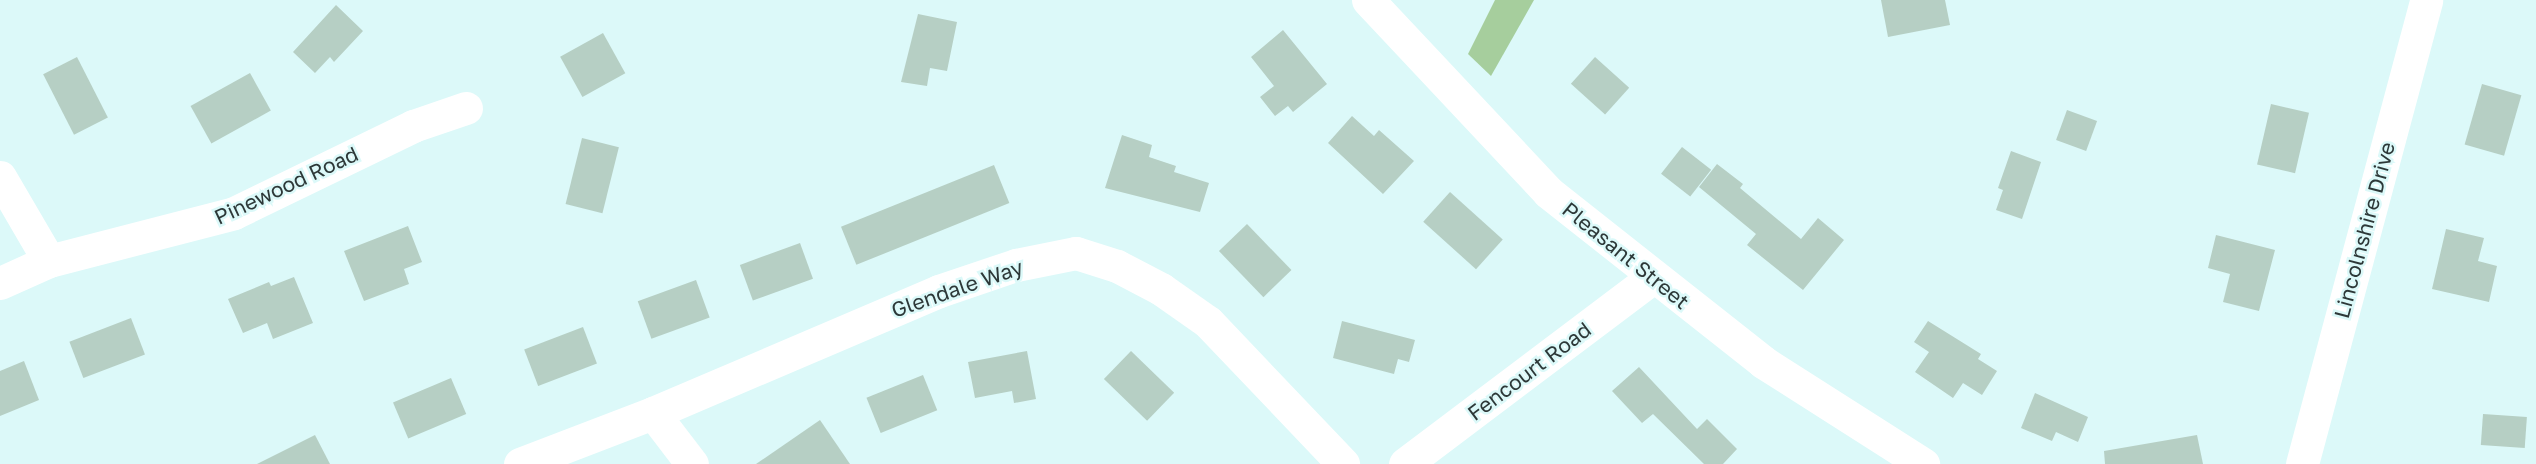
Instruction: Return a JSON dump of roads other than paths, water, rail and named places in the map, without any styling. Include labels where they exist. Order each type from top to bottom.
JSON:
[{"type":"street","name":"Pleasant Street","points":[[1368,0],[1548,192],[1652,278],[1763,362],[1923,464]]},
{"type":"street","name":"Lincolnshire Drive","points":[[2302,463],[2426,0]]},
{"type":"street","name":"Pinewood Road","points":[[0,284],[49,261],[234,213],[413,126],[466,108]]},
{"type":"street","points":[[0,177],[49,261]]},
{"type":"street","name":"Glendale Way","points":[[520,464],[653,413],[939,291],[1016,265],[1076,253],[1135,275],[1208,322],[1343,464]]},
{"type":"street","name":"Fencourt Road","points":[[1405,464],[1652,278]]},
{"type":"street","points":[[653,413],[692,464]]}]
